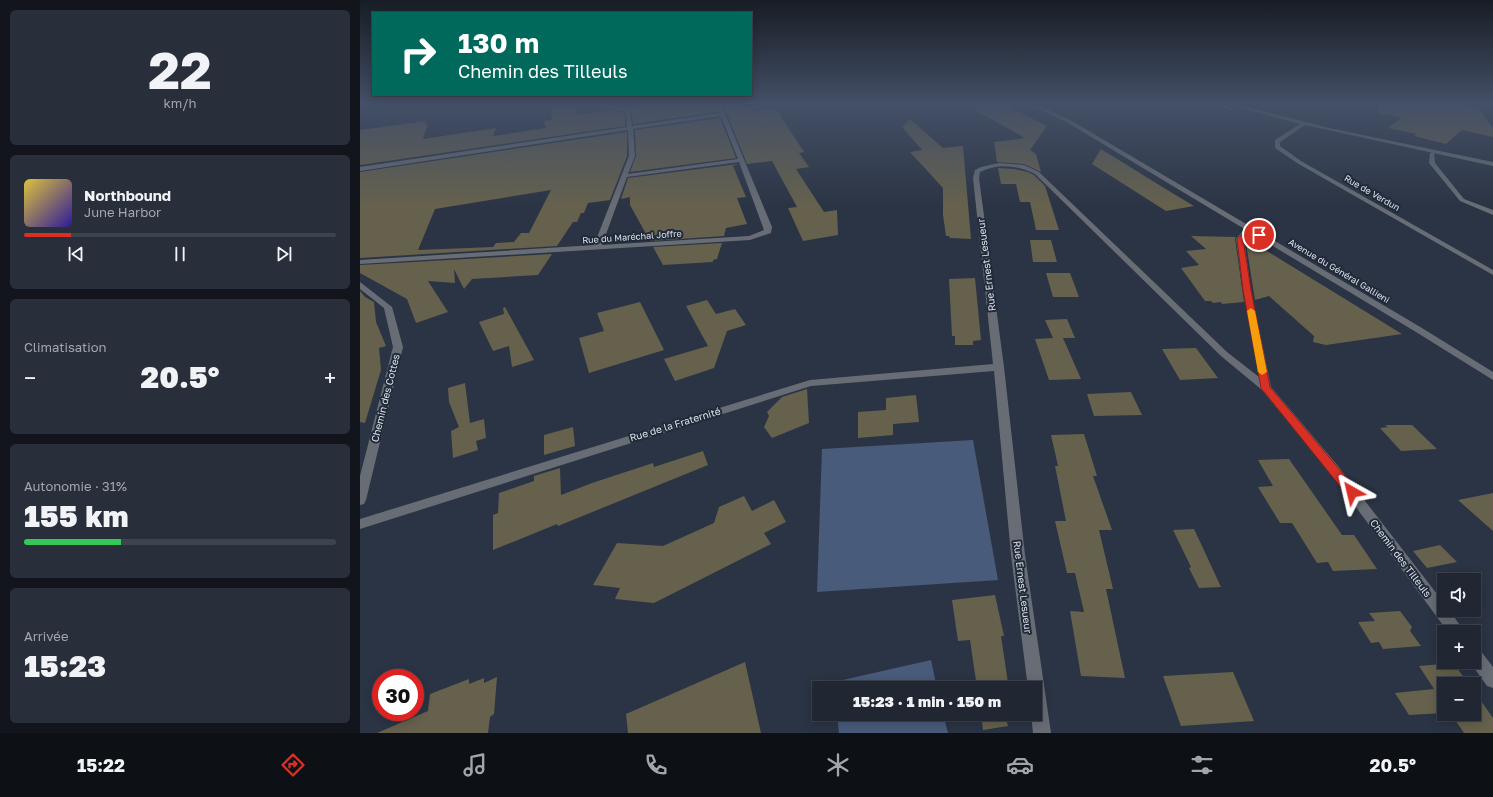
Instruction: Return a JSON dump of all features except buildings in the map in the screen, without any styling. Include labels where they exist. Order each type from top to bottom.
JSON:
[{"type":"street","points":[[360,169],[558,138]]},
{"type":"street","points":[[598,248],[632,156],[631,138]]},
{"type":"street","name":"Rue du Maréchal Joffre","points":[[360,262],[750,238],[764,234],[768,231],[768,227],[733,138]]},
{"type":"street","name":"Avenue du Général Gallieni","points":[[1097,138],[1419,330],[1493,377]]},
{"type":"street","name":"Rue de Verdun","points":[[1282,138],[1277,141],[1277,147],[1281,152],[1493,273]]},
{"type":"street","points":[[1359,138],[1432,154],[1462,158]]},
{"type":"street","points":[[1363,138],[1493,164]]},
{"type":"street","points":[[1432,154],[1432,163],[1459,198],[1493,213]]},
{"type":"street","points":[[624,176],[742,160]]},
{"type":"street","name":"Rue Ernest Lesueur","points":[[1042,733],[1018,555],[999,367],[976,178],[977,171],[980,169],[1015,164],[1026,166],[1037,173],[1224,354],[1266,388]]},
{"type":"street","name":"Chemin des Tilleuls","points":[[1249,229],[1240,239],[1247,290],[1266,388],[1334,469],[1452,625]]},
{"type":"street","name":"Chemin des Cottes","points":[[360,284],[388,307],[398,348],[360,500]]},
{"type":"street","name":"Rue de la Fraternité","points":[[360,524],[810,382],[999,367]]},
{"type":"street","points":[[1481,664],[1493,680]]},
{"type":"shaded area","points":[[973,440],[998,580],[817,592],[822,449]]},
{"type":"shaded area","points":[[931,660],[936,681],[838,681]]},
{"type":"shaded area","points":[[838,721],[945,721],[948,733],[839,733]]},
{"type":"slow traffic","points":[[1251,311],[1262,372]]},
{"type":"route","points":[[1259,235],[1249,229],[1240,239],[1247,290],[1266,388],[1352,492]]}]
